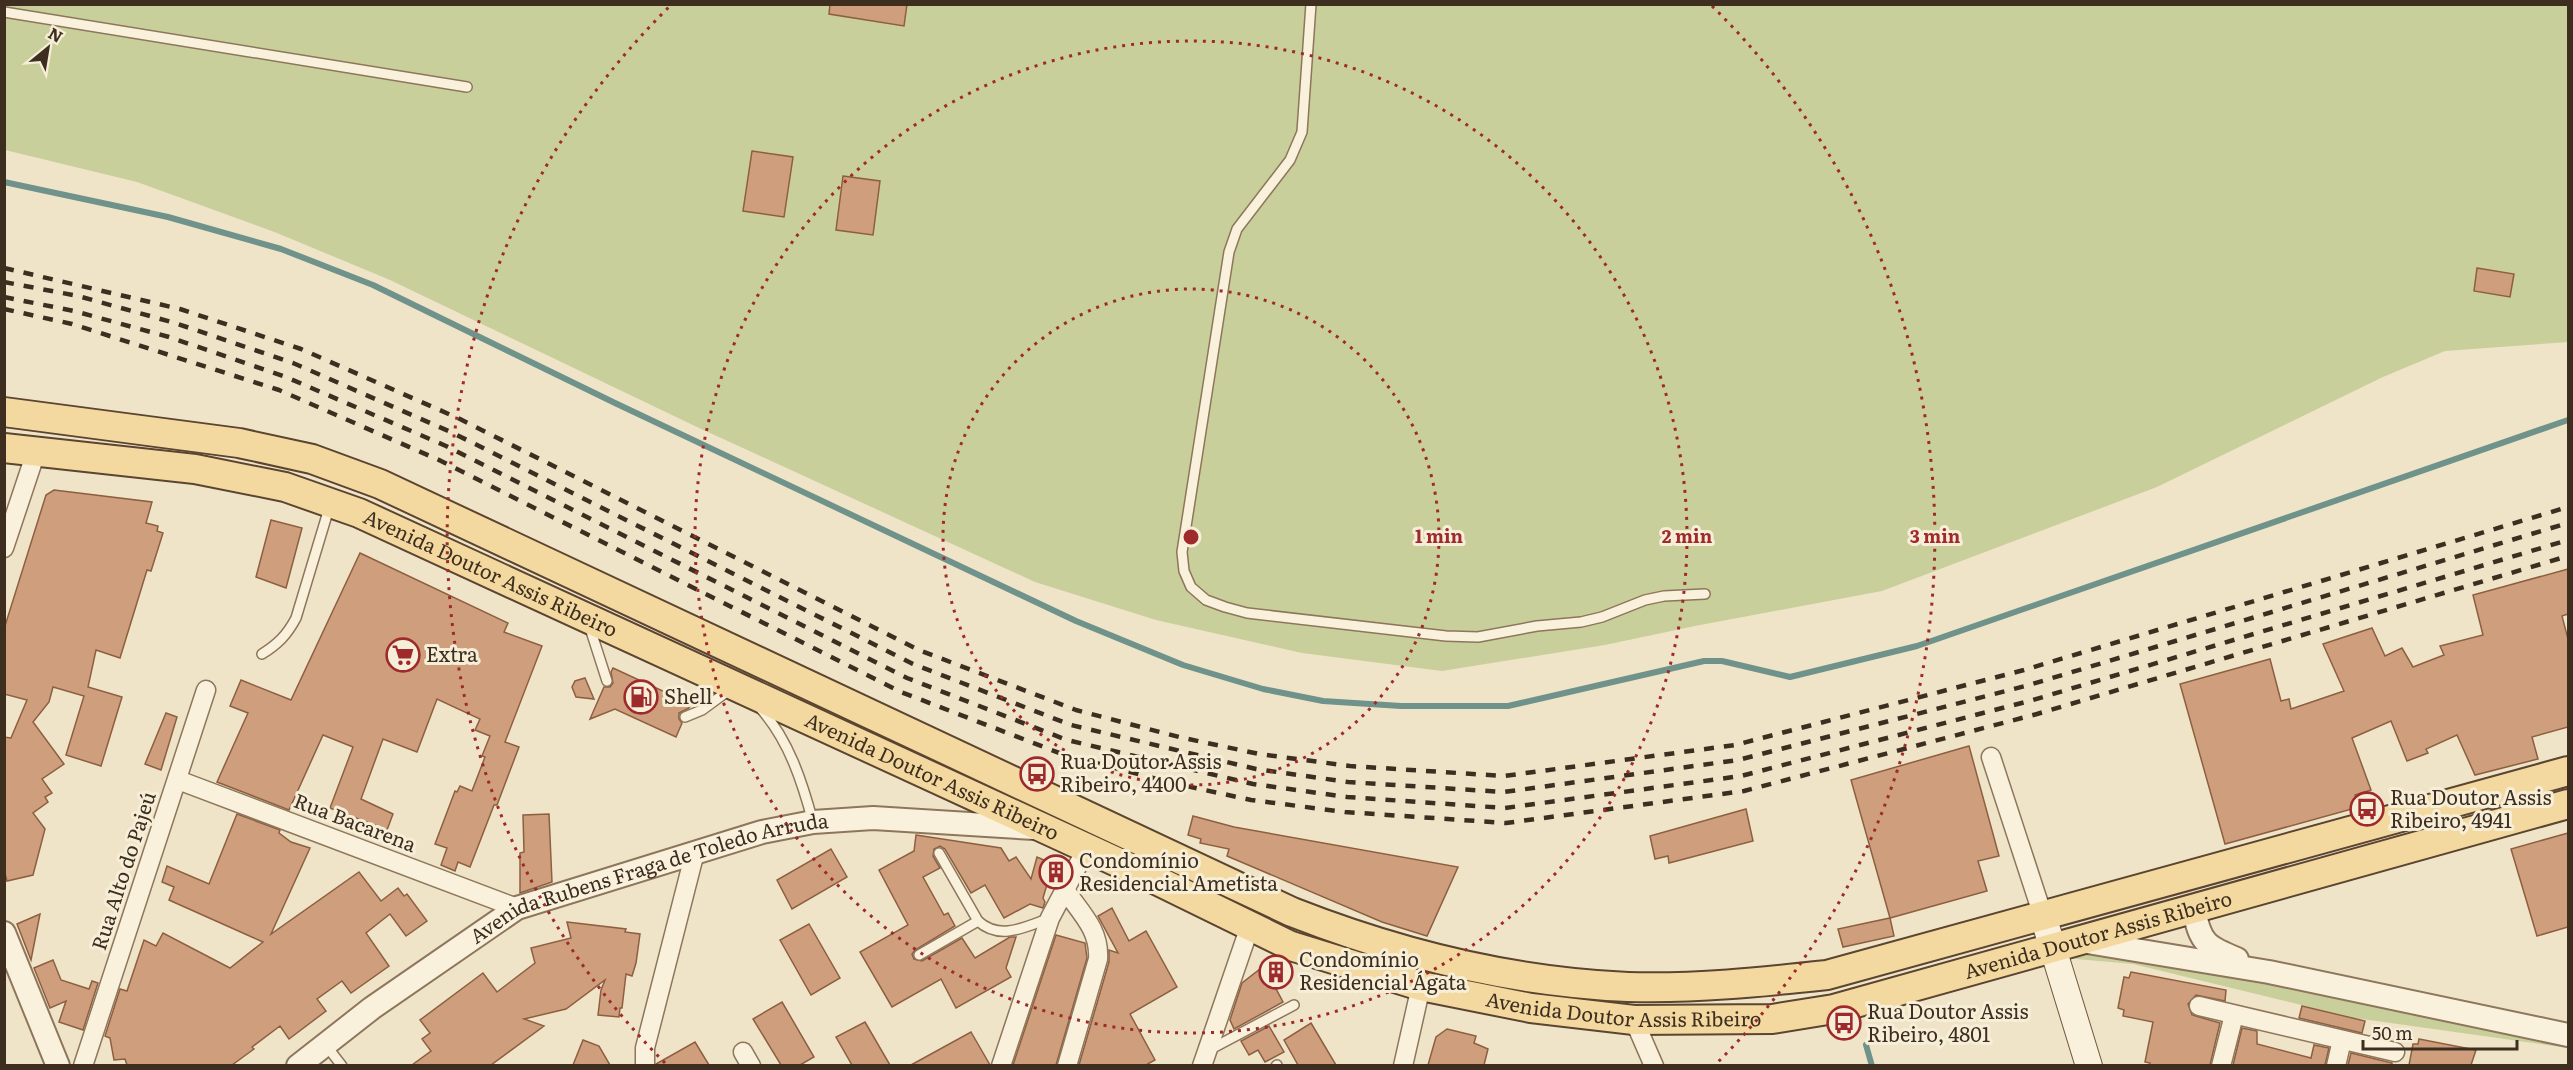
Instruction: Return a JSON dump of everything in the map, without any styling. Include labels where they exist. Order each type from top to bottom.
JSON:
[{"type":"main road","name":"Avenida Doutor Assis Ribeiro","points":[[4,412],[239,443],[312,459],[380,484],[1115,831],[1292,912],[1350,935],[1414,954],[1484,970],[1561,982],[1629,987],[1674,986],[1765,982],[1827,975],[2568,771]]},
{"type":"main road","name":"Avenida Doutor Assis Ribeiro","points":[[4,448],[195,469],[285,487],[359,513],[1087,848],[1291,946],[1421,986],[1531,1008],[1634,1020],[1772,1018],[1834,1009],[2568,804]]},
{"type":"main road","points":[[2043,916],[2089,1065]]},
{"type":"street","points":[[4,548],[36,452]]},
{"type":"street","name":"Rua Alto do Pajeú","points":[[83,1065],[206,690]]},
{"type":"street","points":[[1992,757],[2043,916]]},
{"type":"street","name":"Rua Bacarena","points":[[178,780],[517,908]]},
{"type":"street","name":"Avenida Rubens Fraga de Toledo Arruda","points":[[298,1065],[372,1008],[517,908],[762,832],[813,822],[873,818],[1045,829]]},
{"type":"street","points":[[1001,1065],[1050,918],[1087,848]]},
{"type":"street","points":[[645,1065],[645,1048],[695,852]]},
{"type":"street","points":[[1065,890],[1092,928],[1099,943],[1098,959],[1066,1065]]},
{"type":"street","points":[[2194,910],[2201,938],[2225,954],[2269,972]]},
{"type":"street","points":[[1204,1058],[1250,926]]},
{"type":"street","points":[[4,933],[58,1065]]},
{"type":"street","points":[[2080,941],[2269,972],[2568,1035]]},
{"type":"street","points":[[1403,1065],[1421,986]]},
{"type":"street","points":[[2199,1006],[2395,1052]]},
{"type":"street","points":[[2221,1065],[2234,1015]]},
{"type":"street","points":[[1634,1020],[1654,1065]]},
{"type":"street","points":[[2336,1065],[2342,1040]]},
{"type":"lane","points":[[1311,4],[1302,132],[1290,160],[1237,229],[1229,252],[1182,552],[1184,571],[1191,587],[1206,600],[1247,613],[1446,636],[1478,637],[1602,618],[1645,600],[1664,596],[1705,594]]},
{"type":"lane","points":[[4,12],[467,87]]},
{"type":"lane","points":[[262,654],[283,639],[296,618],[331,503]]},
{"type":"lane","points":[[587,617],[607,681]]},
{"type":"lane","points":[[685,717],[702,710],[740,687],[779,729],[804,790],[813,822]]},
{"type":"lane","points":[[939,853],[978,921],[993,931],[1014,931],[1050,918]]},
{"type":"lane","points":[[919,955],[978,921]]},
{"type":"lane","points":[[1204,1058],[1294,1005]]},
{"type":"lane","points":[[325,1044],[342,1065]]},
{"type":"green space","points":[[5,5],[2568,5],[2568,342],[2445,351],[2383,377],[2157,487],[1882,591],[1605,645],[1442,671],[1302,653],[1156,620],[1035,582],[697,427],[390,280],[277,233],[137,182],[5,150]]},
{"type":"green space","points":[[2127,940],[2163,954],[2568,1048],[2355,1018],[2133,964],[2065,958]]},
{"type":"building","points":[[830,4],[907,4],[904,26],[829,14]]},
{"type":"building","points":[[752,151],[793,157],[784,217],[743,211]]},
{"type":"building","points":[[843,176],[880,181],[873,235],[836,230]]},
{"type":"building","points":[[2477,268],[2514,274],[2510,297],[2474,291]]},
{"type":"building","points":[[54,490],[152,502],[146,523],[158,526],[157,531],[163,533],[151,571],[147,570],[120,658],[96,650],[88,687],[122,697],[101,766],[66,755],[84,696],[53,687],[49,702],[33,722],[64,764],[42,779],[52,793],[45,797],[48,802],[33,813],[45,829],[33,875],[7,881],[4,870],[4,737],[11,738],[27,700],[4,694],[4,629],[46,495]]},
{"type":"building","points":[[271,520],[302,528],[286,588],[256,577]]},
{"type":"building","points":[[360,553],[508,623],[504,632],[542,646],[505,742],[519,747],[470,867],[458,862],[455,871],[441,865],[447,848],[435,844],[455,791],[457,792],[460,786],[472,791],[490,736],[475,730],[480,719],[437,699],[417,752],[383,739],[361,799],[393,814],[387,830],[330,808],[353,747],[323,735],[289,810],[217,782],[248,713],[230,706],[241,680],[291,700]]},
{"type":"building","points":[[2568,569],[2568,614],[2562,616],[2568,639],[2568,727],[2532,737],[2538,759],[2475,775],[2457,735],[2426,749],[2428,753],[2407,761],[2391,721],[2352,738],[2371,790],[2355,795],[2359,807],[2225,844],[2180,684],[2270,659],[2281,701],[2289,699],[2291,709],[2344,691],[2323,644],[2372,628],[2385,656],[2402,648],[2413,667],[2444,655],[2440,646],[2483,635],[2473,595]]},
{"type":"building","name":"Shell","points":[[613,668],[691,704],[689,708],[679,713],[682,723],[676,737],[615,709],[590,719],[604,687],[610,687],[613,683],[611,672]]},
{"type":"building","points":[[585,678],[594,699],[576,697],[572,687],[575,681]]},
{"type":"building","points":[[166,713],[177,717],[161,770],[145,764]]},
{"type":"building","points":[[1969,746],[1999,856],[1978,861],[1987,891],[1890,918],[1851,780]]},
{"type":"building","points":[[1746,809],[1753,841],[1669,863],[1668,856],[1655,859],[1650,836]]},
{"type":"building","points":[[237,814],[280,830],[279,833],[291,842],[310,848],[271,934],[359,872],[381,901],[398,888],[404,896],[407,894],[427,921],[406,936],[390,914],[366,933],[389,966],[351,993],[342,981],[317,999],[326,1011],[289,1039],[280,1026],[232,1065],[127,1065],[125,1059],[114,1060],[110,1038],[105,1036],[120,989],[127,991],[144,940],[156,946],[163,933],[230,968],[263,942],[169,900],[174,887],[162,882],[167,866],[209,884]]},
{"type":"building","points":[[549,814],[552,882],[520,893],[520,853],[524,852],[523,815]]},
{"type":"building","points":[[1193,816],[1234,827],[1458,867],[1427,936],[1382,922],[1227,856],[1229,849],[1200,843],[1201,839],[1188,835]]},
{"type":"building","points":[[2568,833],[2568,927],[2537,936],[2511,849]]},
{"type":"building","points":[[916,835],[1001,848],[1009,861],[1016,857],[1031,879],[1037,857],[1053,864],[1043,898],[1045,902],[1043,908],[1030,904],[1004,918],[985,885],[971,893],[945,849],[940,846],[934,849],[933,856],[940,868],[923,877],[944,915],[948,913],[955,926],[915,950],[912,954],[914,959],[922,961],[962,938],[975,958],[1010,937],[1016,937],[1006,968],[1011,977],[956,1008],[941,979],[892,1007],[860,952],[908,925],[879,870],[914,851]]},
{"type":"building","points":[[831,849],[847,877],[792,909],[777,880]]},
{"type":"building","points":[[1112,908],[1129,941],[1146,931],[1177,987],[1130,1014],[1155,1060],[1146,1065],[1079,1065],[1109,962],[1109,950],[1118,953],[1098,916]]},
{"type":"building","points":[[40,914],[31,960],[17,924]]},
{"type":"building","points":[[1890,918],[1894,936],[1843,947],[1838,929]]},
{"type":"building","points":[[567,922],[626,929],[625,932],[640,934],[632,976],[626,974],[619,1017],[598,1015],[601,990],[605,980],[566,1009],[524,1019],[544,1026],[491,1065],[412,1065],[431,1051],[422,1039],[430,1033],[420,1020],[483,973],[497,992],[535,963],[531,948],[571,938]]},
{"type":"building","points":[[809,924],[840,978],[811,995],[780,940]]},
{"type":"building","points":[[1056,935],[1085,943],[1087,958],[1056,1065],[1013,1065]]},
{"type":"building","points":[[53,960],[61,980],[89,989],[92,981],[98,983],[83,1030],[59,1022],[66,1001],[50,1008],[34,968]]},
{"type":"building","points":[[1264,966],[1283,1002],[1234,1029],[1230,1020],[1242,983]]},
{"type":"building","points":[[2131,972],[2226,990],[2225,1001],[2196,995],[2188,1004],[2192,1015],[2220,1023],[2210,1065],[2149,1065],[2150,1063],[2145,1062],[2153,1022],[2123,1016],[2124,1010],[2118,1008],[2124,977],[2129,978]]},
{"type":"building","points":[[782,1002],[814,1057],[800,1065],[781,1065],[753,1019]]},
{"type":"building","points":[[2302,1006],[2365,1021],[2362,1033],[2299,1018]]},
{"type":"building","points":[[865,1022],[890,1065],[852,1065],[836,1037]]},
{"type":"building","points":[[1311,1023],[1336,1065],[1298,1065],[1284,1040]]},
{"type":"building","points":[[1269,1026],[1284,1052],[1265,1062],[1258,1050],[1249,1055],[1241,1041]]},
{"type":"building","points":[[2242,1028],[2257,1031],[2257,1044],[2311,1058],[2314,1045],[2329,1048],[2325,1065],[2233,1065]]},
{"type":"building","points":[[1447,1029],[1476,1036],[1474,1043],[1488,1049],[1484,1065],[1428,1065],[1436,1037]]},
{"type":"building","points":[[971,1032],[990,1065],[911,1065]]},
{"type":"building","points":[[2419,1039],[2476,1050],[2471,1065],[2409,1065],[2413,1044],[2418,1044]]},
{"type":"building","points":[[583,1040],[599,1046],[610,1065],[573,1065]]},
{"type":"building","points":[[695,1042],[709,1065],[656,1065],[656,1064]]},
{"type":"building","points":[[2351,1053],[2392,1063],[2392,1065],[2348,1065]]},
{"type":"waterway","points":[[4,182],[168,217],[281,249],[373,285],[615,403],[1076,621],[1183,665],[1263,689],[1323,701],[1401,706],[1508,706],[1704,661],[1722,661],[1790,677],[1917,646],[2568,420]]},
{"type":"waterway","points":[[1866,1045],[1872,1066]]},
{"type":"railway","points":[[4,268],[180,309],[301,349],[460,419],[919,650],[1076,710],[1179,737],[1259,754],[1350,766],[1504,776],[1735,745],[2024,670],[2568,507]]},
{"type":"railway","points":[[4,282],[78,296],[175,323],[293,363],[453,433],[913,664],[1071,725],[1256,769],[1348,782],[1504,792],[1738,760],[2029,685],[2568,523]]},
{"type":"railway","points":[[4,297],[74,311],[169,337],[286,377],[446,446],[907,678],[1067,740],[1253,784],[1347,797],[1505,808],[1741,776],[2033,700],[2568,540]]},
{"type":"railway","points":[[4,309],[72,324],[279,390],[439,460],[901,692],[1062,754],[1168,782],[1251,800],[1345,812],[1506,823],[1744,791],[2037,714],[2568,556]]},
{"type":"place","name":"Extra","points":[[403,655]]},
{"type":"place","name":"Shell","points":[[641,697]]},
{"type":"place","name":"Rua Doutor Assis Ribeiro, 4400","points":[[1037,774]]},
{"type":"place","name":"Rua Doutor Assis Ribeiro, 4941","points":[[2367,809]]},
{"type":"place","name":"Condomínio Residencial Ametista","points":[[1056,872]]},
{"type":"place","name":"Condomínio Residencial Ágata","points":[[1276,972]]},
{"type":"place","name":"Rua Doutor Assis Ribeiro, 4801","points":[[1844,1023]]}]
